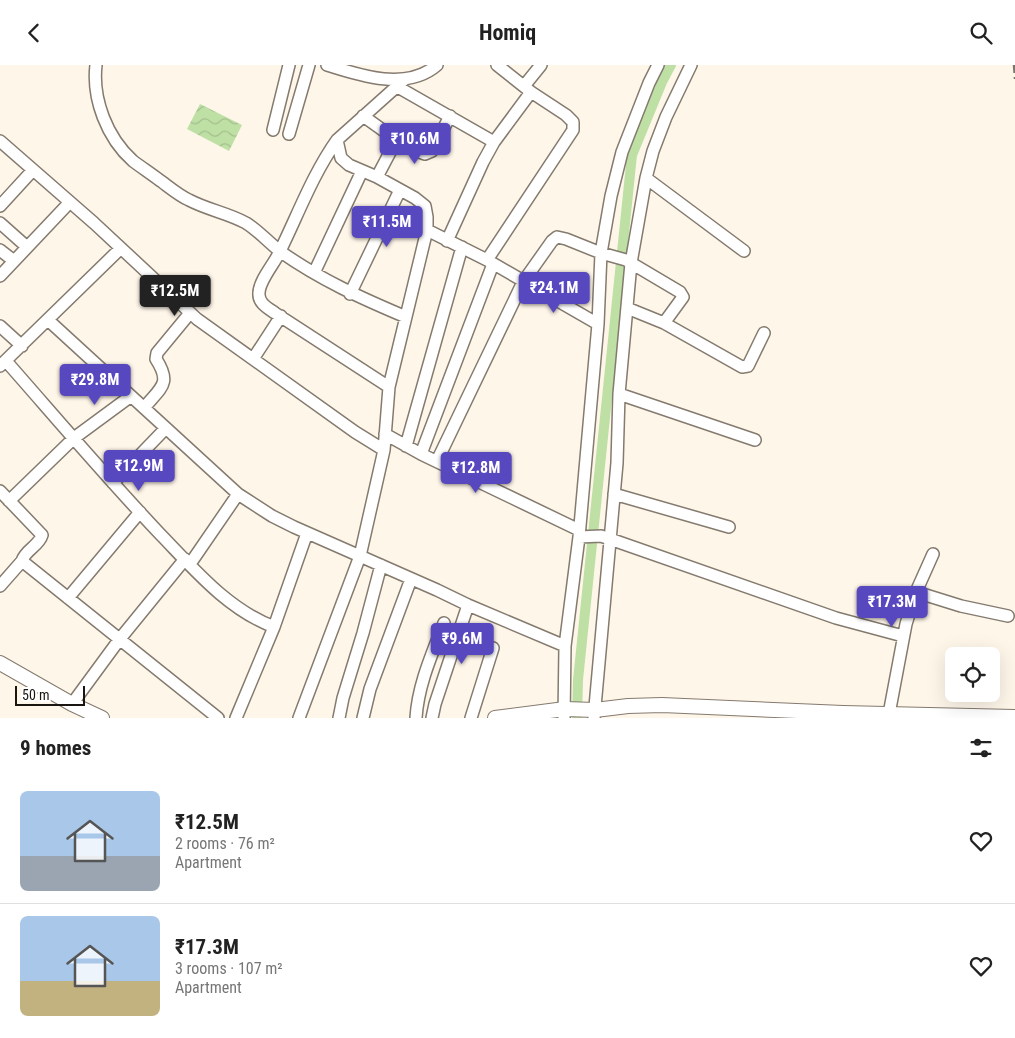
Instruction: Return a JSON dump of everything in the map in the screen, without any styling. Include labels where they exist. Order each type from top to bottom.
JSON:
[{"type":"street","points":[[96,65],[94,82],[100,107],[107,125],[119,146],[133,161],[188,200],[229,215],[248,225],[281,251],[350,294],[406,317]]},
{"type":"street","points":[[273,130],[289,65]]},
{"type":"street","points":[[289,134],[308,65]]},
{"type":"street","points":[[327,65],[343,67],[376,78],[400,83],[450,116],[494,141]]},
{"type":"street","points":[[390,387],[281,317],[262,303],[258,295],[261,285],[281,251],[316,172],[337,140],[400,83],[419,77],[437,65]]},
{"type":"street","points":[[421,454],[490,262],[573,130],[573,121],[566,115],[527,89],[497,65]]},
{"type":"street","points":[[447,241],[473,180],[494,141],[541,65]]},
{"type":"street","points":[[579,712],[565,646],[581,534],[598,324],[611,196],[622,152],[658,65]]},
{"type":"street","points":[[579,712],[605,537],[614,494],[618,394],[627,308],[629,261],[646,178],[666,117],[691,65]]},
{"type":"street","points":[[363,116],[397,139],[425,154],[432,151],[450,116]]},
{"type":"street","points":[[377,177],[397,139]]},
{"type":"street","points":[[300,718],[360,556],[384,450],[390,387],[426,230],[427,217],[425,205],[377,177],[348,165],[341,157],[337,140]]},
{"type":"street","points":[[0,141],[121,248],[190,313],[355,432],[384,450]]},
{"type":"street","points":[[0,206],[33,169]]},
{"type":"street","points":[[314,273],[362,171]]},
{"type":"street","points":[[646,178],[744,251]]},
{"type":"street","points":[[350,294],[400,190]]},
{"type":"street","points":[[0,276],[70,202]]},
{"type":"street","points":[[0,223],[27,247]]},
{"type":"street","points":[[426,230],[490,262],[598,324]]},
{"type":"street","points":[[436,461],[523,282],[552,241],[557,237],[629,261],[680,292],[683,297],[664,323]]},
{"type":"street","points":[[406,446],[462,247]]},
{"type":"street","points":[[121,248],[3,364],[188,562],[232,604],[256,620],[274,627]]},
{"type":"street","points":[[0,250],[14,261]]},
{"type":"street","points":[[627,308],[664,323],[742,367],[748,366],[764,333]]},
{"type":"street","points":[[144,408],[165,380],[164,372],[156,359],[157,353],[190,313]]},
{"type":"street","points":[[253,359],[281,317]]},
{"type":"street","points":[[48,320],[238,494],[272,516],[468,605],[565,646]]},
{"type":"street","points":[[0,326],[22,346]]},
{"type":"street","points":[[618,394],[755,440]]},
{"type":"street","points":[[9,501],[74,438],[131,396]]},
{"type":"street","points":[[113,483],[166,428]]},
{"type":"street","points":[[385,434],[581,534],[605,537],[836,618],[903,636]]},
{"type":"street","points":[[0,491],[42,535],[41,541],[23,556],[22,561],[0,586]]},
{"type":"street","points":[[72,704],[119,640],[188,562],[238,494]]},
{"type":"street","points":[[614,494],[729,527]]},
{"type":"street","points":[[68,598],[140,512]]},
{"type":"street","points":[[236,718],[274,627],[307,533]]},
{"type":"street","points":[[889,714],[903,636],[916,592],[933,553]]},
{"type":"street","points":[[22,561],[218,718]]},
{"type":"street","points":[[339,718],[381,565]]},
{"type":"street","points":[[363,718],[370,689],[411,579]]},
{"type":"street","points":[[916,592],[961,607],[1008,616]]},
{"type":"street","points":[[432,718],[468,605]]},
{"type":"street","points":[[416,718],[426,670],[444,623]]},
{"type":"street","points":[[471,718],[493,648]]},
{"type":"street","points":[[2,667],[102,718]]},
{"type":"street","points":[[495,718],[579,712],[628,706],[662,705],[843,715],[889,714],[1015,717]]},
{"type":"water","points":[[200,104],[242,125],[229,151],[187,129]]},
{"type":"waterway","points":[[577,718],[578,680],[632,155],[671,65]]},
{"type":"railway","points":[[1014,65],[1015,79]]}]
